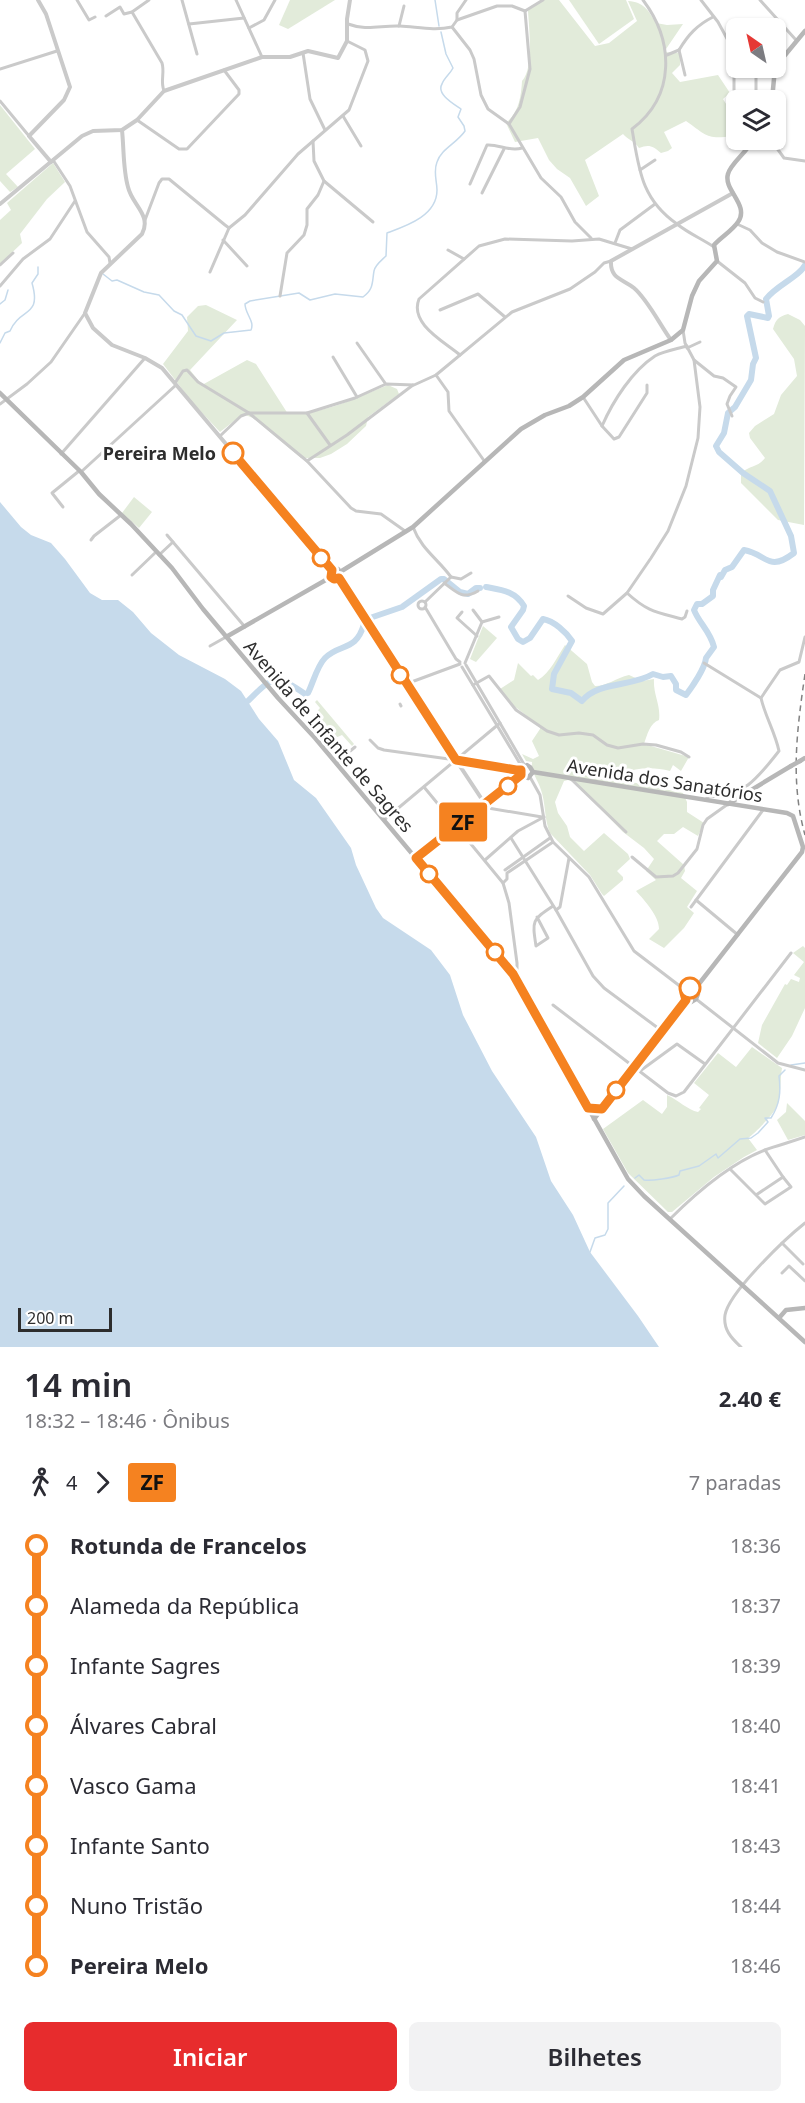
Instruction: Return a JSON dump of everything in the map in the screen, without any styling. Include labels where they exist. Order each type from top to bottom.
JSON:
[{"type":"main road","points":[[786,52],[805,31]]},
{"type":"main road","points":[[226,637],[331,577],[339,578],[340,572],[413,527],[532,421],[569,406],[584,397],[624,360],[671,340],[683,330],[695,288],[702,276],[717,261],[714,247],[723,235],[737,224],[740,211],[734,193],[728,184],[728,171],[748,150]]},
{"type":"main road","name":"Avenida de Infante de Sagres","points":[[0,393],[80,471],[99,494],[158,553],[266,684],[338,761],[384,820],[513,974],[624,1174],[636,1189],[805,1342]]},
{"type":"main road","points":[[331,577],[332,570],[338,569],[340,572]]},
{"type":"main road","points":[[728,804],[802,760]]},
{"type":"main road","name":"Avenida dos Sanatórios","points":[[532,774],[530,767],[522,769],[524,778],[532,774],[570,778],[787,813],[793,816],[803,854]]},
{"type":"main road","points":[[416,858],[486,804],[522,769]]},
{"type":"main road","points":[[740,798],[743,807]]},
{"type":"main road","points":[[695,989],[803,854]]},
{"type":"main road","points":[[695,989],[698,994],[696,999],[692,1002],[686,1000],[683,996],[685,990],[695,989]]},
{"type":"main road","points":[[594,1119],[686,1000]]},
{"type":"main road","points":[[588,1108],[602,1109]]},
{"type":"main road","points":[[779,1318],[786,1310],[805,1308]]},
{"type":"street","points":[[29,136],[64,100],[69,91],[69,84],[46,14],[38,0]]},
{"type":"street","points":[[77,0],[89,20],[95,17]]},
{"type":"street","points":[[106,16],[120,7],[124,14],[132,12],[149,0]]},
{"type":"street","points":[[182,0],[197,54]]},
{"type":"street","points":[[236,0],[262,57]]},
{"type":"street","points":[[249,28],[264,20],[275,0]]},
{"type":"street","points":[[0,204],[87,133],[122,130],[137,120],[164,91],[262,57],[290,57],[318,52],[338,58],[347,41],[350,0]]},
{"type":"street","points":[[457,20],[457,13],[466,0]]},
{"type":"street","points":[[525,11],[543,0]]},
{"type":"street","points":[[643,0],[657,20],[666,56],[665,76],[654,104],[644,119],[632,129],[640,170],[649,197],[655,204],[678,225],[714,247]]},
{"type":"street","points":[[701,0],[726,39]]},
{"type":"street","points":[[760,0],[795,40]]},
{"type":"street","points":[[399,26],[405,6]]},
{"type":"street","points":[[348,24],[434,30],[452,27],[457,20],[497,6],[512,6],[525,11]]},
{"type":"street","points":[[509,124],[520,107],[530,69],[525,11]]},
{"type":"street","points":[[132,12],[162,63],[164,70],[161,83],[164,91]]},
{"type":"street","points":[[666,56],[679,50],[688,35],[713,17]]},
{"type":"street","points":[[189,24],[245,18]]},
{"type":"street","points":[[452,27],[466,44],[474,59],[484,103],[492,113],[509,124],[541,178],[567,205],[580,228],[592,239]]},
{"type":"street","points":[[210,272],[229,228],[245,215],[298,154],[343,116],[352,104],[368,61],[365,50],[347,41]]},
{"type":"street","points":[[679,50],[685,75]]},
{"type":"street","points":[[0,69],[57,51]]},
{"type":"street","points":[[303,53],[310,99],[325,130]]},
{"type":"street","points":[[137,120],[179,149],[187,149],[239,94],[239,90],[224,70]]},
{"type":"street","points":[[0,101],[52,161],[70,186],[87,232],[109,257],[115,259]]},
{"type":"street","points":[[343,116],[361,146]]},
{"type":"street","points":[[122,130],[127,185],[146,220]]},
{"type":"street","points":[[313,141],[314,161],[324,181],[373,222]]},
{"type":"street","points":[[471,184],[487,145],[515,150],[522,148]]},
{"type":"street","points":[[482,193],[504,149]]},
{"type":"street","points":[[778,150],[784,158],[805,161]]},
{"type":"street","points":[[640,170],[655,160]]},
{"type":"street","points":[[0,404],[51,362],[85,313],[101,273],[142,234],[162,180],[169,179],[229,228]]},
{"type":"street","points":[[280,296],[287,253],[304,235],[307,225],[307,209],[318,195],[324,181]]},
{"type":"street","points":[[307,461],[414,385],[436,375],[505,317],[570,289],[602,265],[634,250],[734,193]]},
{"type":"street","points":[[0,286],[23,260],[50,239],[76,200]]},
{"type":"street","points":[[615,243],[620,230],[655,204]]},
{"type":"street","points":[[737,224],[750,230],[762,243],[777,252],[805,262]]},
{"type":"street","points":[[461,356],[422,323],[417,304],[418,299],[479,246],[505,239],[572,241],[592,239],[615,243],[634,250]]},
{"type":"street","points":[[223,240],[247,266]]},
{"type":"street","points":[[448,249],[464,259]]},
{"type":"street","points":[[0,265],[13,253]]},
{"type":"street","points":[[109,257],[110,263]]},
{"type":"street","points":[[611,261],[615,275],[638,292],[671,340]]},
{"type":"street","points":[[717,261],[745,283],[755,298],[764,302]]},
{"type":"street","points":[[440,310],[478,294],[505,317]]},
{"type":"street","points":[[85,313],[93,328],[112,345],[145,358],[162,368],[332,570]]},
{"type":"street","points":[[568,596],[586,608],[603,614],[627,593],[668,531],[686,486],[698,438],[700,407],[694,360],[687,347],[683,330]]},
{"type":"street","points":[[602,426],[607,414],[628,382],[643,367],[655,357],[700,342]]},
{"type":"street","points":[[357,343],[386,384]]},
{"type":"street","points":[[333,357],[357,397]]},
{"type":"street","points":[[61,454],[145,358]]},
{"type":"street","points":[[694,360],[714,376],[723,378],[736,387],[727,405],[730,413]]},
{"type":"street","points":[[63,507],[52,494],[175,384],[183,371],[187,370],[202,385],[249,413],[307,461],[351,508],[356,511],[381,514],[406,532]]},
{"type":"street","points":[[436,375],[448,392],[449,411],[485,462]]},
{"type":"street","points":[[220,436],[241,416],[249,413],[307,413],[357,397],[386,384],[414,385]]},
{"type":"street","points":[[584,397],[602,426],[614,439],[619,437],[647,393],[647,386]]},
{"type":"street","points":[[307,413],[331,446]]},
{"type":"street","points":[[91,540],[121,515]]},
{"type":"street","points":[[413,527],[418,540],[439,561],[448,581],[463,596],[478,591]]},
{"type":"street","points":[[167,535],[245,627]]},
{"type":"street","points":[[132,575],[173,542]]},
{"type":"street","points":[[425,607],[420,608],[418,605],[420,601],[425,602],[448,581],[461,579],[471,573]]},
{"type":"street","points":[[339,578],[488,808],[535,818],[544,817]]},
{"type":"street","points":[[627,593],[646,609],[657,614],[682,619],[687,611]]},
{"type":"street","points":[[425,602],[425,607],[475,684],[522,769]]},
{"type":"street","points":[[473,610],[482,622]]},
{"type":"street","points":[[462,612],[457,618],[477,636]]},
{"type":"street","points":[[482,622],[499,617]]},
{"type":"street","points":[[406,684],[463,664],[482,622]]},
{"type":"street","points":[[210,646],[226,637]]},
{"type":"street","points":[[761,698],[780,670],[799,663],[805,637]]},
{"type":"street","points":[[705,664],[761,698],[765,714],[776,735],[779,751],[760,776],[731,796],[720,798],[709,796],[705,800]]},
{"type":"street","points":[[475,684],[489,676],[516,710],[547,731],[559,735],[579,733],[593,735],[608,745],[618,748],[644,744],[656,745],[681,752],[689,757]]},
{"type":"street","points":[[384,820],[498,724]]},
{"type":"street","name":"Avenida dos Sanatórios","points":[[370,740],[378,748],[384,750],[516,770],[522,769]]},
{"type":"street","points":[[338,761],[354,747]]},
{"type":"street","points":[[532,774],[540,795],[551,840],[589,877],[634,951],[685,990]]},
{"type":"street","points":[[570,778],[626,832]]},
{"type":"street","points":[[424,787],[485,860],[500,870],[507,879],[503,883]]},
{"type":"street","points":[[632,857],[656,877],[673,876],[697,849],[703,825],[707,819],[728,804]]},
{"type":"street","points":[[692,907],[763,810]]},
{"type":"street","points":[[485,860],[518,831],[544,817]]},
{"type":"street","points":[[511,838],[555,908],[593,976],[604,988],[662,1031]]},
{"type":"street","points":[[500,870],[524,859],[551,840]]},
{"type":"street","points":[[537,917],[548,938],[536,946],[533,924],[537,917],[560,907],[569,858]]},
{"type":"street","points":[[500,870],[509,903],[517,963],[517,969],[513,974]]},
{"type":"street","points":[[696,900],[738,935]]},
{"type":"street","points":[[553,1005],[668,1093],[676,1096],[684,1092],[791,953]]},
{"type":"street","points":[[696,999],[778,1063],[805,1070]]},
{"type":"street","points":[[640,1071],[677,1044],[705,1064]]},
{"type":"street","points":[[669,1219],[730,1169],[765,1149],[805,1137]]},
{"type":"street","points":[[730,1169],[765,1204],[791,1187],[765,1149]]},
{"type":"street","points":[[756,1194],[783,1176]]},
{"type":"street","points":[[741,1347],[729,1335],[725,1317],[731,1301],[782,1243],[805,1224]]},
{"type":"street","points":[[782,1243],[803,1264]]},
{"type":"street","points":[[782,1273],[789,1266],[805,1281]]},
{"type":"green space","points":[[290,0],[335,0],[288,29],[279,25]]},
{"type":"green space","points":[[544,0],[559,0],[595,46],[609,43],[637,21],[628,1],[638,3],[645,8],[656,23],[683,24],[664,52],[680,53],[680,65],[672,73],[680,82],[718,75],[728,90],[723,99],[726,104],[726,136],[712,137],[686,121],[664,132],[672,148],[661,153],[651,146],[639,148],[623,134],[585,160],[599,196],[586,206],[570,178],[549,160],[538,138],[515,142],[506,123],[517,109],[522,81],[528,67],[530,48],[528,11],[530,7]]},
{"type":"green space","points":[[569,0],[626,0],[634,19],[599,44]]},
{"type":"green space","points":[[0,105],[35,149],[6,174],[18,187],[10,192],[0,181]]},
{"type":"green space","points":[[53,163],[65,182],[47,199],[20,234],[22,243],[0,264],[0,220],[11,210],[7,203]]},
{"type":"green space","points":[[206,305],[237,320],[190,370],[202,385],[247,360],[256,364],[288,414],[327,408],[388,385],[397,389],[399,394],[368,417],[366,426],[347,444],[320,458],[301,458],[253,418],[243,414],[220,432],[192,402],[163,364],[188,331],[187,317],[198,306]]},
{"type":"green space","points":[[788,314],[800,320],[805,326],[804,525],[778,520],[741,483],[741,473],[765,458],[750,438],[749,433],[755,426],[774,414],[781,395],[797,376],[794,359],[773,329],[778,319]]},
{"type":"green space","points":[[134,497],[152,512],[139,528],[122,513]]},
{"type":"green space","points":[[483,626],[497,638],[476,662],[470,659]]},
{"type":"green space","points":[[565,645],[587,664],[595,686],[604,685],[629,675],[642,681],[654,679],[659,720],[651,727],[644,744],[689,757],[681,771],[673,765],[670,771],[641,769],[623,773],[622,780],[683,793],[687,802],[687,812],[704,823],[698,836],[683,827],[674,834],[664,834],[657,841],[684,865],[685,871],[681,878],[697,891],[687,907],[694,913],[684,928],[664,948],[649,939],[659,929],[657,919],[636,891],[656,880],[646,871],[654,859],[623,832],[574,782],[564,781],[555,802],[570,837],[584,851],[604,833],[628,854],[630,859],[617,871],[623,880],[604,896],[602,894],[590,875],[550,833],[543,795],[532,762],[526,761],[522,754],[533,759],[539,756],[532,741],[540,726],[514,706],[500,689],[514,680],[518,663],[538,680],[550,669]]},
{"type":"green space","points":[[317,700],[354,744],[352,746],[342,735],[328,738],[318,732],[314,721],[320,708],[315,702]]},
{"type":"green space","points":[[803,946],[805,948],[805,1008],[792,1036],[777,1058],[758,1043],[762,1025],[785,984],[787,985],[791,979],[799,982],[800,978],[794,975],[804,962],[793,953]]},
{"type":"green space","points":[[752,1047],[782,1068],[777,1106],[748,1138],[757,1150],[714,1177],[672,1212],[668,1212],[628,1173],[603,1129],[643,1100],[662,1114],[667,1107],[667,1095],[698,1112],[709,1095],[694,1083],[718,1053],[736,1067]]},
{"type":"green space","points":[[787,1103],[805,1121],[805,1135],[788,1140],[777,1120],[786,1112]]},
{"type":"water","points":[[0,502],[21,527],[31,535],[51,543],[90,593],[102,600],[118,600],[133,612],[151,633],[179,655],[225,679],[241,691],[259,719],[278,741],[294,780],[316,798],[351,848],[356,865],[383,918],[431,950],[450,975],[463,1015],[492,1071],[536,1137],[551,1181],[573,1215],[590,1252],[659,1347],[0,1347]]},
{"type":"waterway","points":[[435,0],[439,26]]},
{"type":"waterway","points":[[103,274],[112,281],[117,280],[144,292],[159,295],[174,311],[182,315],[196,336],[211,341],[224,333],[251,330],[252,324],[245,304],[250,301],[299,293],[310,300],[335,294],[363,297],[371,288],[376,267],[386,256],[387,233],[419,219],[432,207],[436,199],[435,173],[439,157],[465,131],[458,117],[461,109],[441,91],[443,82],[453,68],[446,54],[441,32]]},
{"type":"waterway","points":[[486,587],[512,594],[524,606],[511,627],[518,639],[523,642],[530,638],[543,619],[559,627],[572,641],[554,674],[552,689],[571,693],[582,701],[597,690],[653,674],[663,677],[671,676],[676,684],[676,690],[686,695],[714,647],[694,610],[697,604],[702,604],[713,596],[713,590],[720,575],[721,577],[725,570],[732,567],[744,550],[773,562],[778,562],[794,553],[791,536],[770,491],[743,473],[719,452],[716,446],[724,433],[728,413],[735,407],[751,380],[756,358],[747,316],[749,314],[768,318],[766,299],[805,265]]},
{"type":"waterway","points":[[0,343],[5,333],[10,331],[14,323],[32,307],[34,302],[32,283],[38,274],[38,267]]},
{"type":"waterway","points":[[0,304],[5,300],[8,290]]},
{"type":"waterway","points":[[367,619],[402,607],[441,579],[460,592],[468,594],[480,588]]},
{"type":"waterway","points":[[248,701],[263,687],[274,681],[287,683],[305,694],[308,693],[322,661],[331,653],[357,639],[364,624]]},
{"type":"waterway","points":[[791,1065],[805,1063]]},
{"type":"waterway","points":[[635,1178],[639,1175],[644,1180],[652,1180],[679,1175],[680,1171],[699,1166],[716,1154],[718,1158],[740,1139],[751,1138],[758,1133],[768,1122],[765,1118],[771,1118],[776,1108],[780,1093],[779,1076],[785,1070]]},
{"type":"waterway","points":[[590,1252],[595,1238],[605,1235],[608,1229],[608,1203],[624,1186]]},
{"type":"railway","points":[[805,674],[796,755],[800,815],[805,835]]},
{"type":"bus line","name":"ZF","points":[[233,453],[332,570],[331,577],[339,578],[456,760],[521,770],[521,775],[416,858],[513,974],[588,1108],[602,1109],[686,1000],[683,996],[685,990],[690,988]]},
{"type":"place","name":"Pereira Melo","points":[[233,453]]}]
